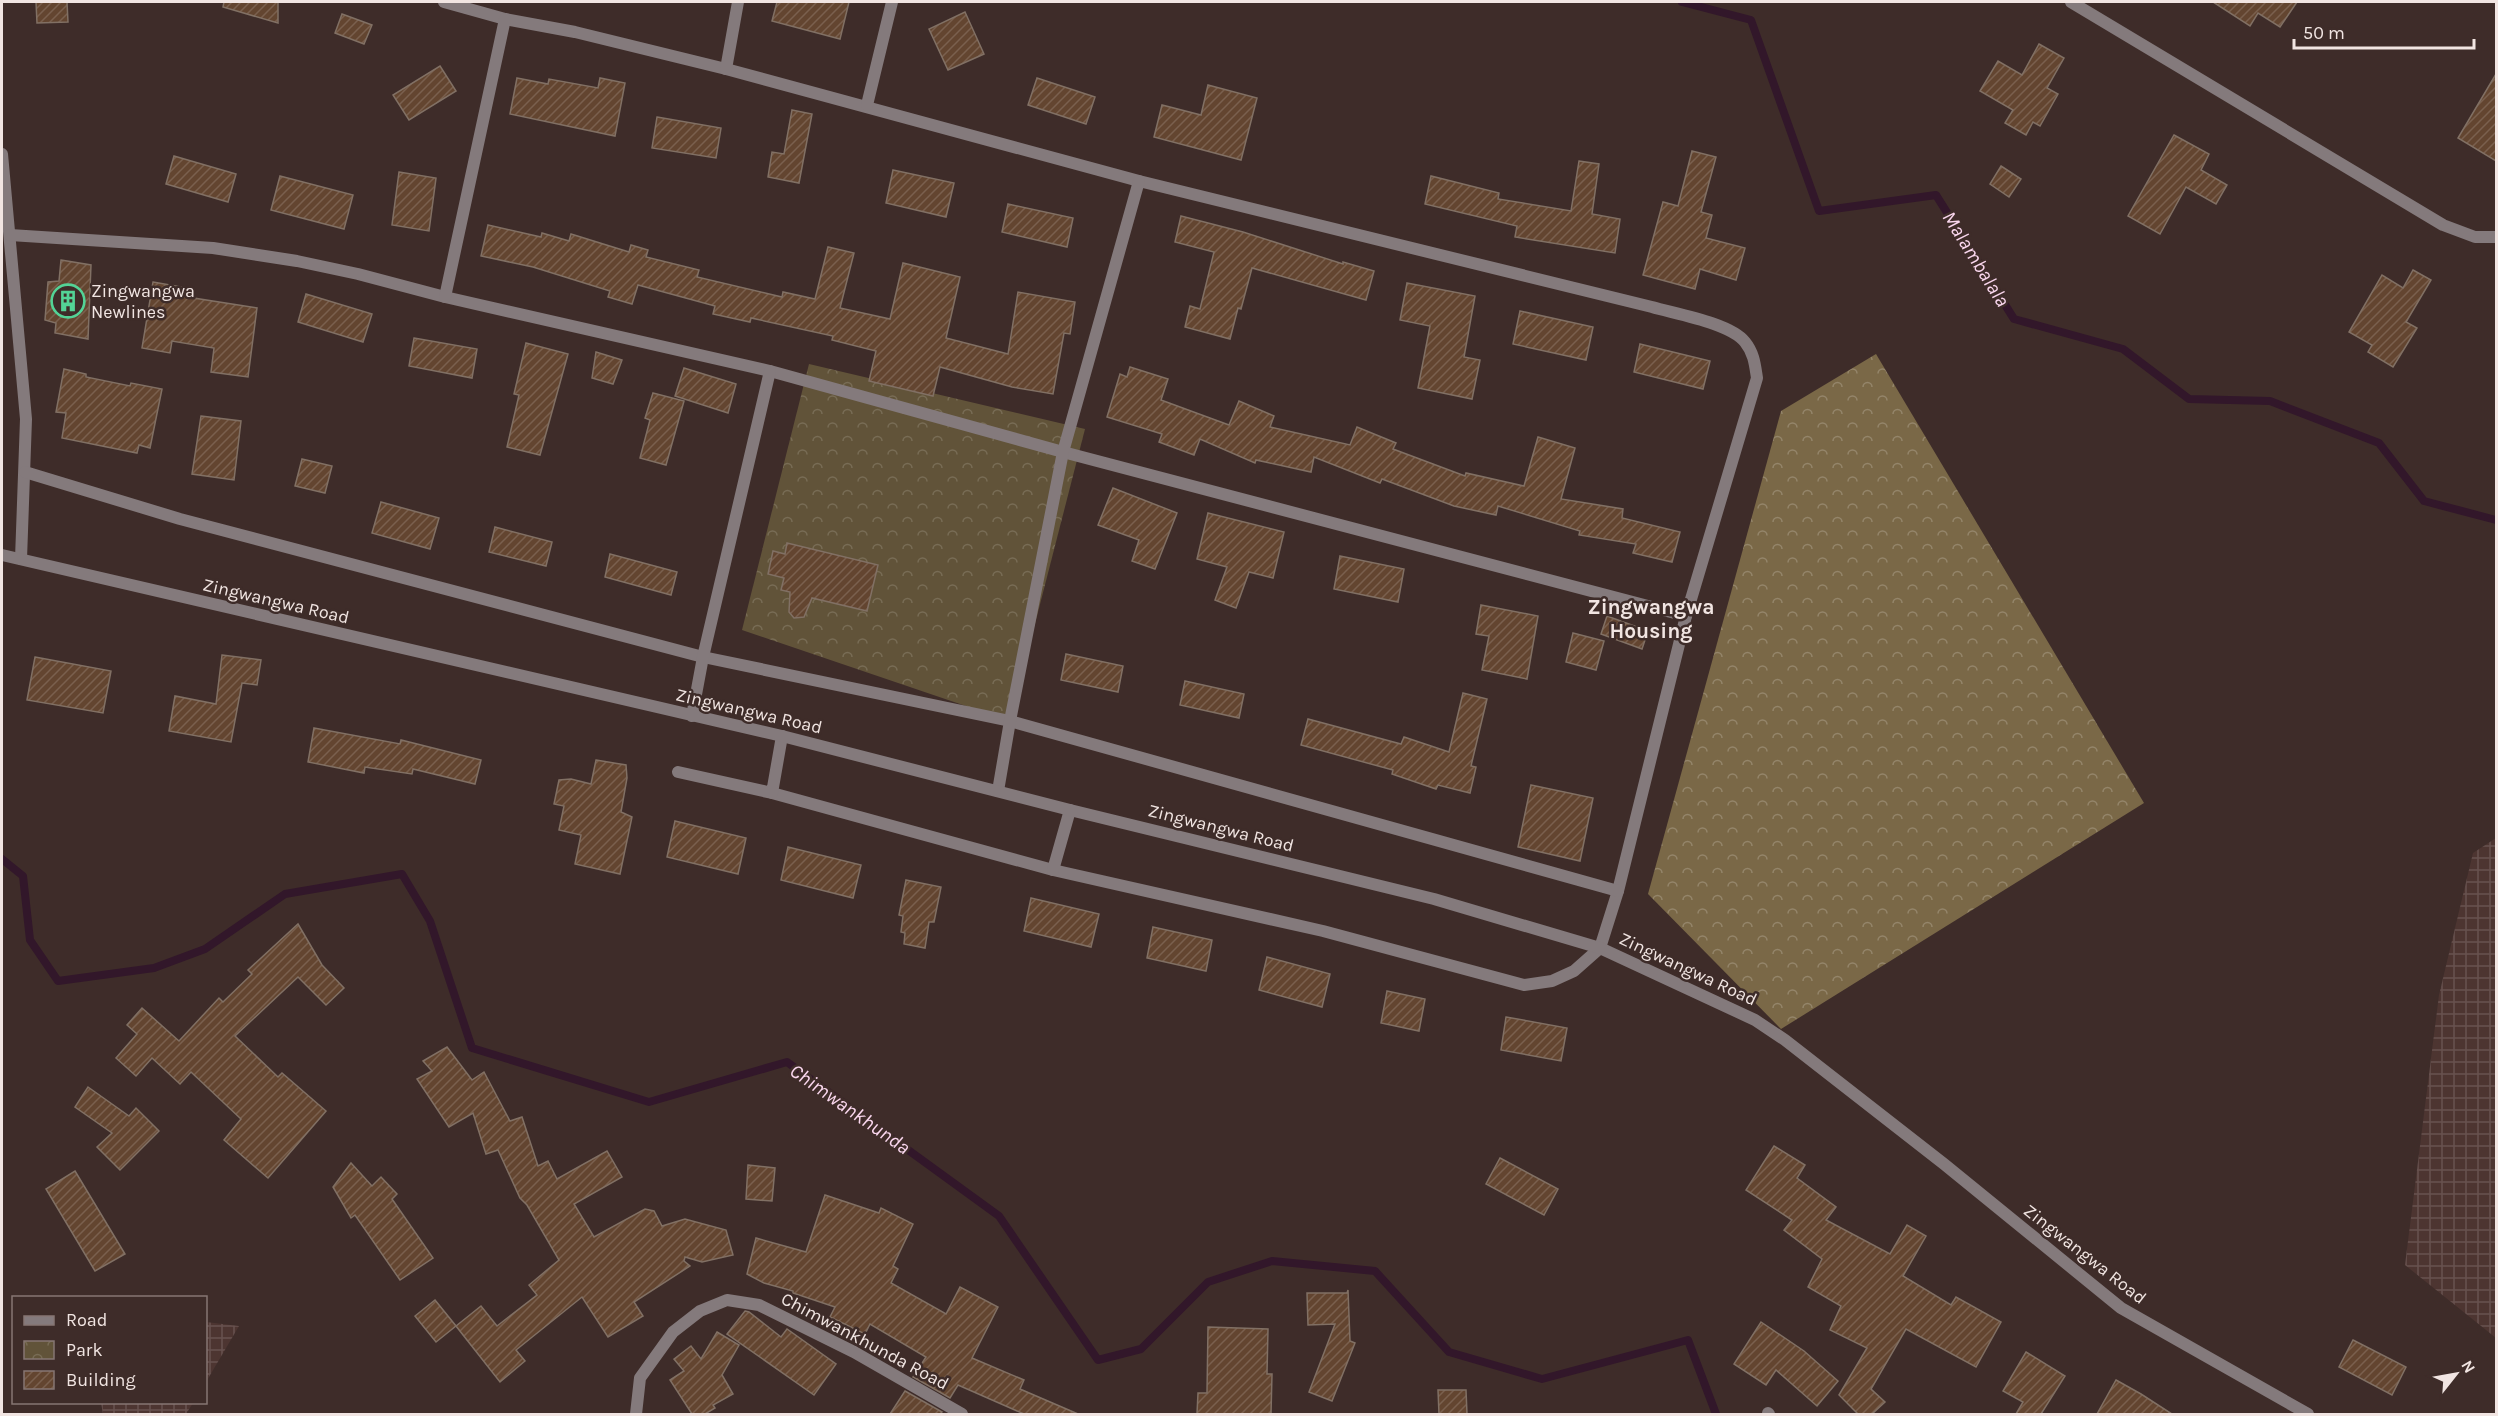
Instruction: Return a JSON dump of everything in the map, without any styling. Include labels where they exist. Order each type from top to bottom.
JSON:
[{"type":"street","points":[[444,2],[726,69],[867,105],[1138,181],[1652,307],[1730,330],[1745,341],[1755,359],[1757,378],[1686,616],[1618,891],[1600,948],[1574,971],[1552,981],[1524,985],[1323,931],[1053,870],[772,793],[678,772]]},
{"type":"street","points":[[726,69],[738,2]]},
{"type":"street","points":[[867,105],[892,2]]},
{"type":"street","points":[[2071,2],[2443,225],[2475,237],[2496,237]]},
{"type":"street","points":[[446,297],[505,18]]},
{"type":"street","points":[[2,154],[26,419],[21,560]]},
{"type":"street","points":[[998,792],[1063,452],[1138,181]]},
{"type":"street","points":[[10,235],[213,248],[338,269],[446,297],[770,371],[1063,452],[1686,616]]},
{"type":"street","points":[[692,716],[703,657],[770,371]]},
{"type":"street","points":[[25,472],[180,519],[703,657],[1010,721],[1618,891]]},
{"type":"street","name":"Zingwangwa Road","points":[[2,555],[782,736],[998,792],[1434,899],[1600,948],[1755,1020],[1785,1040],[1878,1112],[2121,1308],[2308,1414]]},
{"type":"street","points":[[772,793],[782,736]]},
{"type":"street","points":[[1053,870],[1071,810]]},
{"type":"street","name":"Chimwankhunda Road","points":[[636,1414],[640,1378],[673,1332],[700,1311],[727,1300],[759,1305],[854,1352],[962,1414]]},
{"type":"shaded area","points":[[2496,838],[2496,1338],[2405,1265],[2439,995],[2473,853]]},
{"type":"shaded area","points":[[207,1322],[239,1326],[207,1380]]},
{"type":"shaded area","points":[[101,1404],[192,1404],[186,1414],[103,1414]]},
{"type":"green space","points":[[1876,354],[2144,803],[1781,1029],[1648,894],[1781,411]]},
{"type":"green space","points":[[809,364],[1085,429],[1010,721],[742,630]]},
{"type":"building","points":[[36,2],[67,2],[68,22],[37,23]]},
{"type":"building","points":[[224,2],[278,2],[278,23],[223,7]]},
{"type":"building","points":[[777,2],[849,2],[840,39],[772,21]]},
{"type":"building","points":[[2213,2],[2297,2],[2280,27],[2258,13],[2250,26]]},
{"type":"building","points":[[965,12],[984,54],[948,70],[929,29]]},
{"type":"building","points":[[342,14],[372,25],[364,44],[335,33]]},
{"type":"building","points":[[2039,44],[2064,58],[2047,88],[2058,94],[2040,126],[2033,122],[2026,135],[2005,123],[2013,110],[1980,91],[1998,61],[2022,75]]},
{"type":"building","points":[[440,66],[456,91],[409,120],[393,95]]},
{"type":"building","points":[[2496,74],[2496,161],[2458,138]]},
{"type":"building","points":[[517,78],[548,84],[549,79],[598,88],[600,78],[625,83],[615,136],[510,114]]},
{"type":"building","points":[[1037,78],[1095,97],[1086,124],[1028,105]]},
{"type":"building","points":[[1208,85],[1257,98],[1241,160],[1154,137],[1162,105],[1201,115]]},
{"type":"building","points":[[792,110],[812,114],[799,183],[768,177],[772,152],[784,154]]},
{"type":"building","points":[[657,117],[721,128],[716,158],[652,148]]},
{"type":"building","points":[[2174,135],[2209,154],[2201,170],[2227,185],[2216,204],[2186,187],[2160,234],[2128,216]]},
{"type":"building","points":[[1692,151],[1716,157],[1701,212],[1712,215],[1706,238],[1745,248],[1736,280],[1700,269],[1695,289],[1643,275],[1663,202],[1678,206]]},
{"type":"building","points":[[174,156],[236,174],[228,202],[166,184]]},
{"type":"building","points":[[1579,161],[1599,164],[1592,214],[1620,219],[1615,253],[1515,237],[1517,226],[1425,204],[1431,176],[1499,193],[1498,199],[1571,211]]},
{"type":"building","points":[[2001,166],[2021,179],[2009,197],[1990,184]]},
{"type":"building","points":[[893,170],[954,183],[946,217],[886,203]]},
{"type":"building","points":[[399,172],[436,178],[429,231],[392,225]]},
{"type":"building","points":[[280,176],[353,195],[344,229],[271,210]]},
{"type":"building","points":[[1008,204],[1073,218],[1067,247],[1002,232]]},
{"type":"building","points":[[1181,216],[1374,271],[1366,300],[1252,268],[1230,339],[1185,327],[1190,306],[1200,309],[1214,252],[1175,242]]},
{"type":"building","points":[[488,225],[541,237],[542,233],[569,241],[571,234],[629,252],[631,245],[648,250],[646,257],[699,270],[697,277],[782,297],[783,292],[815,299],[828,247],[854,253],[840,308],[890,319],[903,263],[960,277],[946,338],[1008,354],[1018,292],[1075,302],[1070,334],[1064,333],[1053,394],[1012,387],[940,367],[933,396],[869,381],[876,351],[832,340],[833,336],[751,318],[750,322],[713,314],[715,306],[638,285],[632,304],[608,297],[610,291],[533,267],[481,256]]},
{"type":"building","name":"Zingwangwa Newlines","points":[[61,260],[91,265],[88,339],[55,333],[56,323],[45,320],[48,282],[59,281]]},
{"type":"building","points":[[2413,270],[2431,280],[2406,322],[2417,328],[2393,367],[2368,352],[2372,345],[2349,332],[2382,275],[2403,288]]},
{"type":"building","points":[[153,282],[182,287],[181,296],[257,308],[248,377],[211,372],[214,348],[172,341],[170,353],[142,348]]},
{"type":"building","points":[[1407,283],[1475,296],[1464,357],[1480,360],[1472,399],[1418,388],[1430,326],[1400,320]]},
{"type":"building","points":[[306,294],[372,314],[363,342],[298,322]]},
{"type":"building","points":[[1520,311],[1593,327],[1586,360],[1513,344]]},
{"type":"building","points":[[414,338],[477,349],[472,378],[409,366]]},
{"type":"building","points":[[526,343],[568,354],[540,455],[507,447],[519,395],[514,394]]},
{"type":"building","points":[[1640,344],[1710,361],[1703,389],[1634,372]]},
{"type":"building","points":[[596,352],[622,360],[613,384],[592,378]]},
{"type":"building","points":[[1130,367],[1168,379],[1161,400],[1229,425],[1239,401],[1274,416],[1270,427],[1350,445],[1357,427],[1396,443],[1393,449],[1465,476],[1466,473],[1524,486],[1538,437],[1575,448],[1561,499],[1623,509],[1622,518],[1680,532],[1672,562],[1633,553],[1636,544],[1579,535],[1580,531],[1498,506],[1496,515],[1454,506],[1382,479],[1380,483],[1314,457],[1311,472],[1256,460],[1255,463],[1200,439],[1194,455],[1159,442],[1162,434],[1107,417],[1120,374],[1127,377]]},
{"type":"building","points":[[684,368],[736,384],[728,413],[675,396]]},
{"type":"building","points":[[64,369],[86,374],[86,377],[130,386],[131,383],[162,389],[150,448],[139,445],[137,453],[62,438],[66,413],[56,412]]},
{"type":"building","points":[[653,393],[684,401],[666,465],[640,458],[650,420],[645,418]]},
{"type":"building","points":[[201,416],[241,421],[234,480],[192,474]]},
{"type":"building","points":[[302,459],[332,466],[325,493],[295,486]]},
{"type":"building","points":[[1113,488],[1177,513],[1155,569],[1132,561],[1139,540],[1098,525]]},
{"type":"building","points":[[381,502],[439,518],[430,549],[372,533]]},
{"type":"building","points":[[1208,513],[1284,532],[1273,578],[1249,572],[1236,608],[1215,600],[1227,567],[1197,559]]},
{"type":"building","points":[[495,527],[552,542],[546,566],[489,552]]},
{"type":"building","points":[[787,543],[878,565],[867,611],[812,598],[804,617],[794,618],[789,612],[790,592],[781,590],[784,578],[768,574],[773,551],[785,554]]},
{"type":"building","points":[[610,554],[677,572],[671,595],[605,577]]},
{"type":"building","points":[[1340,556],[1404,569],[1398,602],[1334,589]]},
{"type":"building","points":[[1481,605],[1538,616],[1527,679],[1482,670],[1489,636],[1476,634]]},
{"type":"building","points":[[1607,616],[1648,631],[1642,649],[1601,634]]},
{"type":"building","points":[[1573,633],[1604,641],[1596,670],[1566,662]]},
{"type":"building","points":[[1066,654],[1123,666],[1118,692],[1061,680]]},
{"type":"building","points":[[222,655],[261,660],[257,685],[242,683],[231,742],[169,731],[175,696],[216,704]]},
{"type":"building","points":[[35,657],[111,671],[103,713],[27,700]]},
{"type":"building","points":[[1185,681],[1244,694],[1239,718],[1180,705]]},
{"type":"building","points":[[1463,693],[1487,699],[1471,766],[1476,767],[1470,793],[1438,785],[1436,789],[1392,774],[1393,770],[1301,745],[1308,719],[1401,744],[1404,737],[1449,752]]},
{"type":"building","points":[[314,728],[400,744],[401,740],[481,760],[475,784],[413,769],[412,774],[365,767],[364,773],[308,762]]},
{"type":"building","points":[[596,760],[626,765],[627,778],[621,812],[632,817],[620,874],[575,864],[581,835],[559,830],[564,806],[554,804],[559,780],[571,779],[591,784]]},
{"type":"building","points":[[1531,785],[1593,798],[1580,861],[1518,847]]},
{"type":"building","points":[[675,821],[746,838],[738,874],[667,857]]},
{"type":"building","points":[[788,847],[861,865],[853,898],[781,880]]},
{"type":"building","points":[[906,880],[941,887],[934,922],[929,922],[925,948],[904,944],[905,933],[901,932],[903,916],[899,915]]},
{"type":"building","points":[[1031,898],[1099,914],[1091,947],[1024,931]]},
{"type":"building","points":[[298,924],[322,965],[344,988],[326,1005],[298,977],[235,1036],[278,1077],[282,1073],[326,1111],[268,1178],[224,1140],[241,1119],[191,1072],[180,1084],[152,1058],[136,1076],[116,1058],[137,1034],[127,1025],[142,1008],[179,1041],[219,998],[223,1002],[252,974],[248,970]]},
{"type":"building","points":[[1153,927],[1212,940],[1206,971],[1147,958]]},
{"type":"building","points":[[1267,957],[1330,974],[1322,1007],[1259,990]]},
{"type":"building","points":[[1387,991],[1425,999],[1419,1031],[1381,1023]]},
{"type":"building","points":[[1506,1017],[1567,1028],[1561,1061],[1501,1050]]},
{"type":"building","points":[[447,1047],[472,1080],[484,1072],[510,1121],[522,1117],[538,1166],[548,1161],[557,1179],[607,1151],[622,1177],[574,1204],[594,1237],[645,1209],[654,1211],[662,1226],[685,1219],[726,1230],[733,1255],[702,1262],[685,1257],[684,1261],[690,1266],[634,1302],[643,1316],[608,1337],[582,1297],[516,1350],[525,1361],[500,1382],[456,1326],[481,1306],[497,1326],[537,1295],[529,1285],[559,1260],[527,1205],[520,1198],[498,1150],[486,1154],[473,1113],[449,1127],[417,1079],[432,1071],[423,1061]]},
{"type":"building","points":[[88,1087],[129,1116],[136,1108],[159,1131],[120,1170],[97,1147],[112,1133],[75,1107]]},
{"type":"building","points":[[1774,1146],[1805,1165],[1797,1178],[1836,1207],[1826,1220],[1890,1254],[1907,1225],[1926,1236],[1903,1276],[1951,1305],[1956,1297],[2001,1322],[1976,1367],[1906,1329],[1871,1389],[1885,1402],[1872,1414],[1858,1414],[1839,1395],[1867,1348],[1830,1330],[1841,1306],[1808,1287],[1822,1259],[1784,1230],[1792,1220],[1746,1190]]},
{"type":"building","points":[[1500,1158],[1558,1189],[1544,1215],[1486,1184]]},
{"type":"building","points":[[351,1163],[372,1186],[381,1177],[397,1194],[392,1199],[433,1258],[400,1280],[355,1215],[351,1218],[333,1187]]},
{"type":"building","points":[[748,1165],[775,1168],[772,1201],[746,1199]]},
{"type":"building","points":[[75,1171],[125,1254],[95,1271],[46,1189]]},
{"type":"building","points":[[825,1195],[879,1213],[881,1208],[913,1224],[893,1266],[898,1269],[891,1283],[946,1314],[960,1287],[998,1307],[972,1358],[1024,1380],[1020,1389],[1078,1414],[1024,1414],[958,1385],[950,1398],[913,1377],[926,1357],[870,1324],[865,1334],[830,1317],[835,1307],[764,1283],[747,1274],[756,1238],[806,1252]]},
{"type":"building","points":[[1348,1290],[1350,1341],[1355,1343],[1332,1401],[1309,1392],[1335,1324],[1308,1325],[1307,1293],[1347,1293]]},
{"type":"building","points":[[435,1300],[456,1326],[436,1342],[415,1316]]},
{"type":"building","points":[[745,1311],[781,1337],[787,1329],[836,1364],[814,1395],[727,1334]]},
{"type":"building","points":[[1761,1322],[1804,1351],[1838,1381],[1817,1406],[1776,1370],[1766,1385],[1734,1364]]},
{"type":"building","points":[[1208,1327],[1268,1329],[1267,1374],[1272,1374],[1271,1414],[1197,1414],[1198,1393],[1207,1393]]},
{"type":"building","points":[[717,1332],[739,1345],[722,1375],[733,1394],[713,1405],[715,1408],[705,1414],[692,1414],[670,1380],[684,1371],[674,1359],[691,1346],[701,1359]]},
{"type":"building","points":[[2353,1340],[2406,1367],[2392,1395],[2339,1367]]},
{"type":"building","points":[[2026,1352],[2065,1376],[2041,1414],[2016,1414],[2023,1402],[2003,1391]]},
{"type":"building","points":[[2116,1380],[2141,1394],[2172,1414],[2097,1414]]},
{"type":"building","points":[[1438,1390],[1466,1390],[1467,1414],[1439,1414]]},
{"type":"building","points":[[905,1391],[942,1412],[940,1414],[890,1414]]},
{"type":"waterway","name":"Malambalala","points":[[1682,2],[1751,20],[1819,211],[1936,195],[2014,319],[2123,349],[2189,399],[2270,401],[2379,443],[2424,501],[2496,520]]},
{"type":"waterway","name":"Chimwankhunda","points":[[2,859],[23,876],[30,940],[58,981],[154,968],[205,949],[285,894],[402,874],[430,921],[472,1048],[649,1102],[787,1062],[999,1216],[1098,1360],[1141,1349],[1208,1282],[1272,1261],[1375,1271],[1449,1352],[1542,1379],[1688,1340],[1716,1414]]},
{"type":"place","name":"Zingwangwa Newlines","points":[[68,301]]},
{"type":"district","name":"Zingwangwa Housing","points":[[1651,619]]}]
